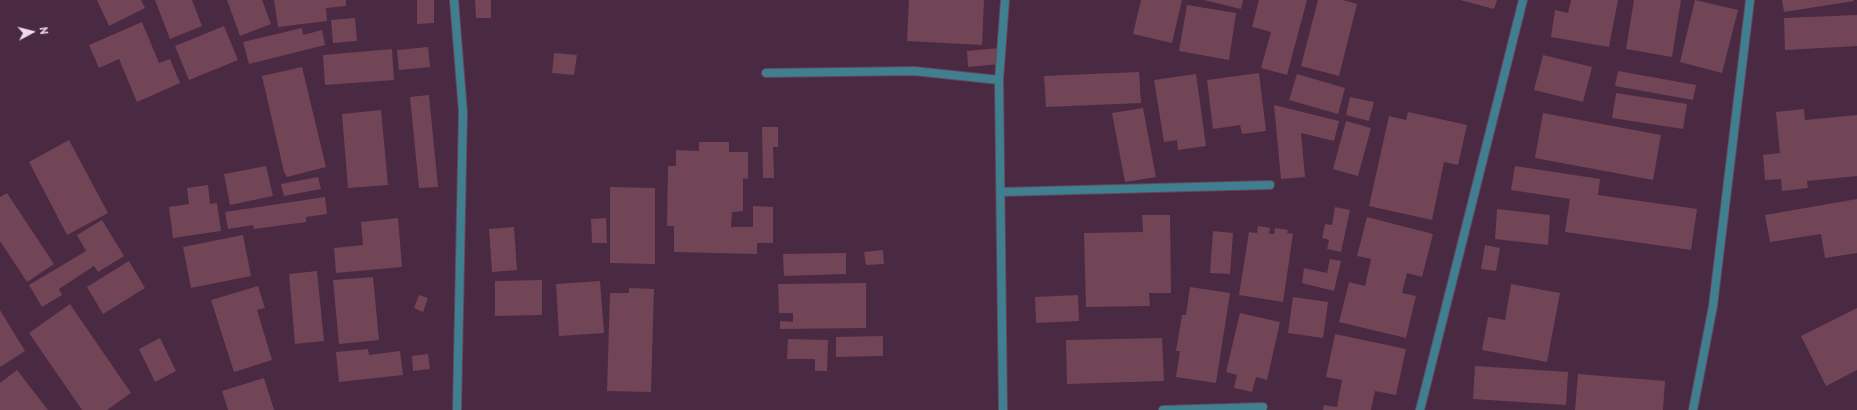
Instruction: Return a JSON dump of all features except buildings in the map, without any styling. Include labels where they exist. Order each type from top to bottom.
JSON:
[{"type":"street","points":[[454,0],[463,112],[457,410]]},
{"type":"street","points":[[1003,410],[999,80],[1005,0]]},
{"type":"street","points":[[1420,410],[1523,0]]},
{"type":"street","points":[[1693,410],[1713,306],[1750,0]]},
{"type":"street","points":[[766,73],[914,71],[999,80]]},
{"type":"street","points":[[1001,192],[1270,185]]},
{"type":"street","points":[[1163,410],[1263,406]]}]
